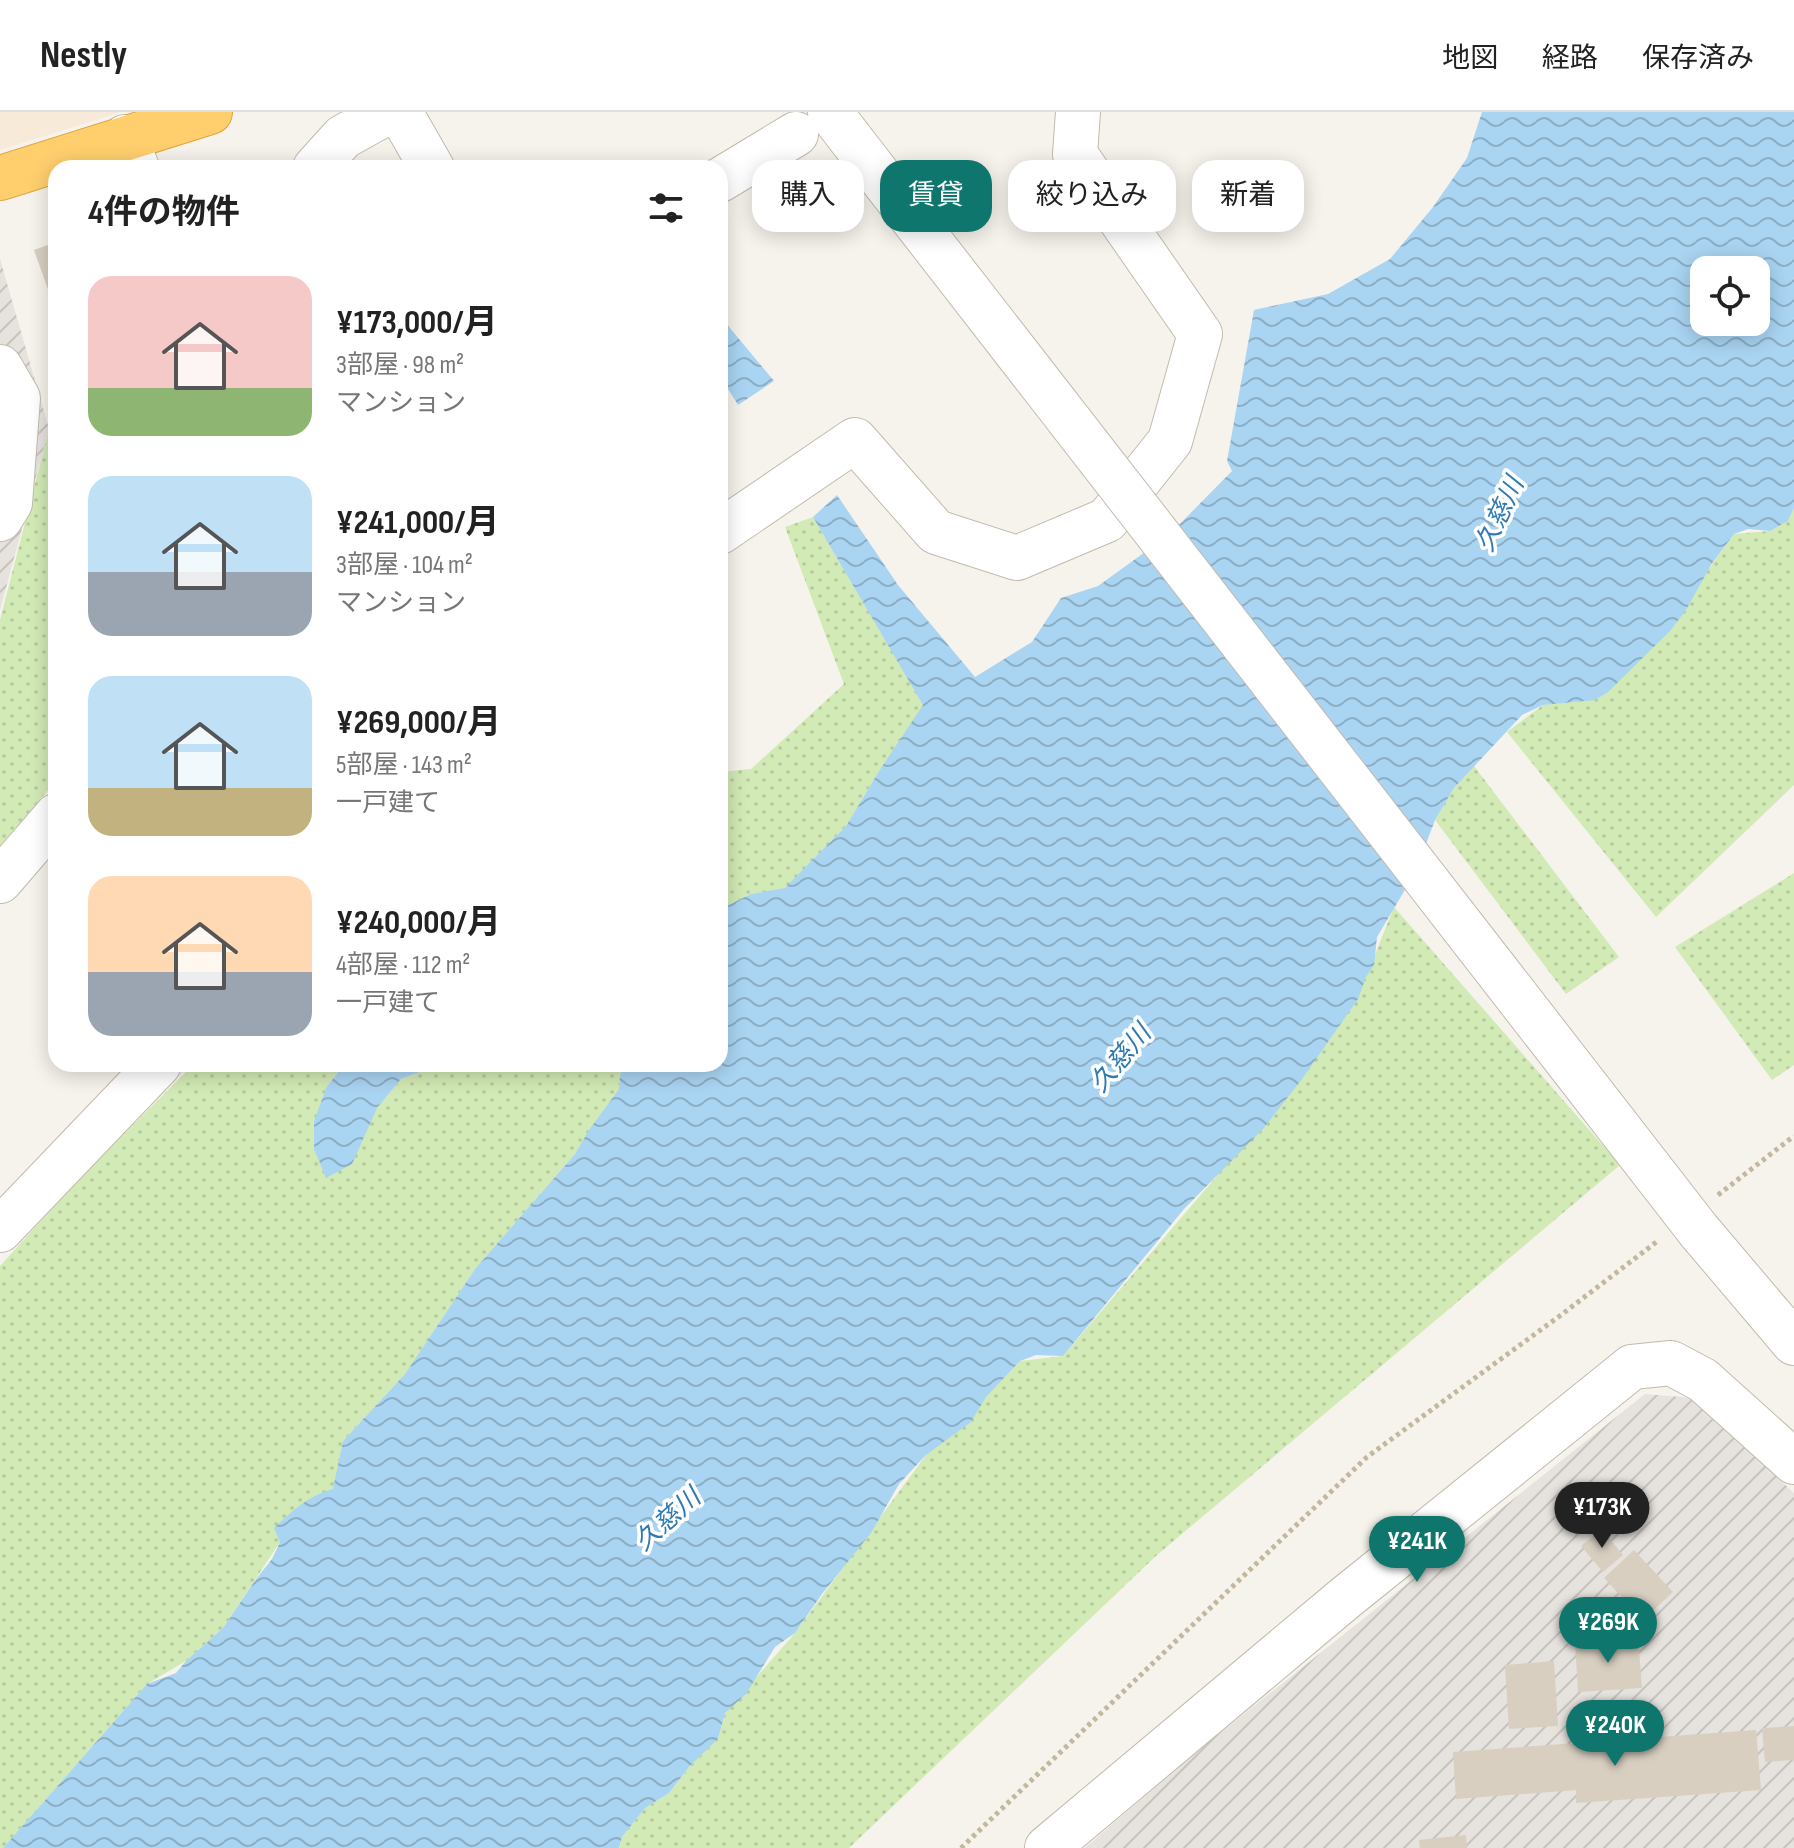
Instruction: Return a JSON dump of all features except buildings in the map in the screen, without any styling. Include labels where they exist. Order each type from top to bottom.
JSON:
[{"type":"highway","points":[[94,160],[131,153],[210,112]]},
{"type":"highway","points":[[0,178],[48,169]]},
{"type":"street","points":[[322,160],[343,137],[388,112]]},
{"type":"street","points":[[400,112],[427,160]]},
{"type":"street","points":[[728,527],[855,440],[936,532],[1017,558],[1107,520],[1170,441],[1200,334],[1075,154],[1078,112]]},
{"type":"street","points":[[728,176],[827,129],[1692,1222],[1794,1343]]},
{"type":"street","points":[[0,367],[18,398],[10,503],[0,519]]},
{"type":"street","points":[[0,881],[48,825]]},
{"type":"street","points":[[0,1230],[151,1072]]},
{"type":"street","points":[[1047,1848],[1344,1599],[1632,1367],[1671,1363],[1703,1380],[1794,1462]]},
{"type":"path","points":[[961,1848],[1367,1457],[1692,1222],[1794,1136]]},
{"type":"shaded area","points":[[0,112],[121,112],[0,150]]},
{"type":"shaded area","points":[[0,259],[48,433],[0,610]]},
{"type":"shaded area","points":[[1645,1394],[1693,1398],[1794,1493],[1794,1848],[1085,1848],[1190,1757]]},
{"type":"green space","points":[[48,433],[48,790],[0,846],[0,620]]},
{"type":"green space","points":[[1794,508],[1794,785],[1656,917],[1507,732],[1543,705],[1595,699],[1711,566],[1734,534],[1770,531],[1788,521]]},
{"type":"green space","points":[[813,517],[924,705],[846,826],[785,889],[751,894],[728,905],[728,771],[751,769],[844,684],[785,527]]},
{"type":"green space","points":[[1474,766],[1619,957],[1566,994],[1435,820],[1454,788]]},
{"type":"green space","points":[[1794,873],[1794,1065],[1772,1080],[1675,947]]},
{"type":"green space","points":[[1394,907],[1620,1165],[1157,1555],[849,1848],[619,1848],[622,1837],[645,1808],[669,1793],[689,1767],[718,1739],[725,1713],[795,1633],[926,1455],[1020,1361],[1063,1356],[1222,1170],[1366,977]]},
{"type":"green space","points":[[186,1072],[338,1072],[327,1086],[377,1108],[401,1079],[420,1072],[621,1072],[619,1089],[575,1154],[475,1269],[405,1374],[343,1441],[334,1489],[280,1542],[223,1628],[186,1661],[147,1684],[0,1848],[0,1266],[79,1179]]},
{"type":"water","name":"久慈川","points":[[1482,112],[1794,112],[1794,508],[1788,521],[1770,531],[1748,529],[1734,534],[1670,631],[1608,692],[1595,700],[1543,705],[1522,715],[1454,788],[1435,820],[1415,873],[1377,937],[1374,965],[1358,999],[1263,1129],[1184,1209],[1063,1356],[1036,1355],[1020,1361],[986,1397],[971,1422],[926,1455],[899,1484],[871,1533],[795,1633],[775,1647],[746,1694],[725,1713],[718,1739],[689,1767],[669,1793],[645,1808],[622,1837],[619,1848],[3,1848],[147,1684],[176,1673],[223,1628],[272,1559],[280,1542],[274,1528],[309,1499],[333,1489],[343,1441],[405,1374],[475,1269],[575,1154],[619,1089],[621,1072],[728,1072],[728,905],[751,894],[785,888],[846,826],[923,705],[813,517],[837,495],[898,585],[975,677],[1032,642],[1061,598],[1098,586],[1170,534],[1232,471],[1227,461],[1254,310],[1328,294],[1390,259],[1433,207],[1467,158]]},
{"type":"water","points":[[728,326],[774,381],[738,405],[728,389]]},
{"type":"water","points":[[338,1072],[420,1072],[401,1079],[377,1108],[352,1164],[326,1178],[314,1149],[314,1121],[327,1086]]}]
